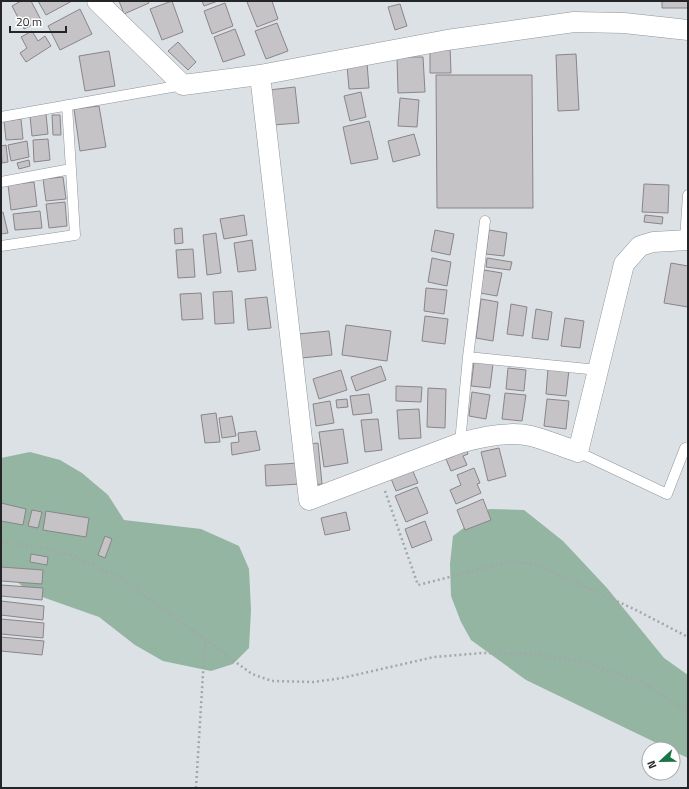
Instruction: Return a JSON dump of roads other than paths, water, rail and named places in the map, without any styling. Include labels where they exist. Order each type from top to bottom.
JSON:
[{"type":"street","points":[[97,1],[183,84],[260,75],[447,40],[574,22],[624,23],[688,30]]},
{"type":"street","points":[[260,75],[310,500],[460,443],[483,437],[508,435],[530,436],[578,452],[624,264],[640,246],[653,242],[686,239]]},
{"type":"lane","points":[[1,117],[183,84]]},
{"type":"lane","points":[[1,246],[75,235],[67,105]]},
{"type":"lane","points":[[1,182],[71,169]]},
{"type":"lane","points":[[686,239],[688,195]]},
{"type":"lane","points":[[460,443],[468,357],[485,221]]},
{"type":"lane","points":[[468,357],[598,370]]},
{"type":"lane","points":[[578,452],[667,494],[685,448],[688,450]]}]
